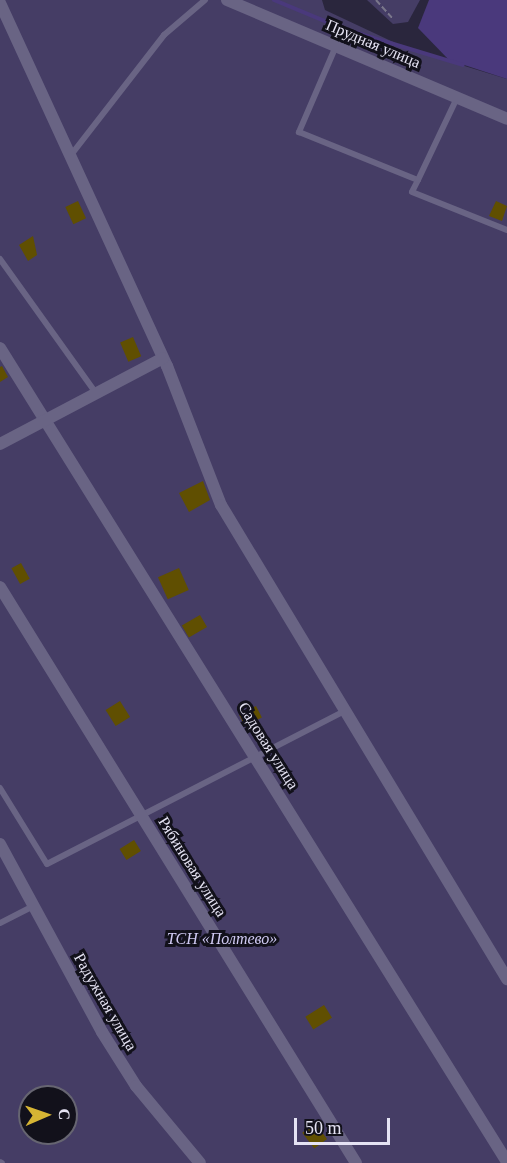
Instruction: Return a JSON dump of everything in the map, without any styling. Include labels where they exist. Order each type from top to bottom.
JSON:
[{"type":"street","name":"Прудная улица","points":[[227,0],[507,118]]},
{"type":"street","points":[[0,3],[68,158],[163,358],[221,505],[342,713],[507,979]]},
{"type":"street","name":"Садовая улица","points":[[0,348],[507,1162]]},
{"type":"street","points":[[0,444],[163,358]]},
{"type":"street","name":"Рябиновая улица","points":[[0,587],[356,1163]]},
{"type":"street","name":"Радужная улица","points":[[0,844],[136,1086],[200,1163]]},
{"type":"lane","points":[[68,158],[164,35],[206,0]]},
{"type":"lane","points":[[336,46],[299,132],[418,180]]},
{"type":"lane","points":[[457,98],[412,192],[507,230]]},
{"type":"lane","points":[[0,259],[96,393]]},
{"type":"lane","points":[[0,788],[47,864],[342,713]]},
{"type":"lane","points":[[0,923],[33,906]]},
{"type":"path","points":[[376,0],[392,18]]},
{"type":"green space","name":"ТСН «Полтево»","points":[[0,0],[322,0],[325,10],[406,48],[507,79],[507,1163],[0,1163]]},
{"type":"green space","points":[[367,0],[420,0],[408,22],[393,24]]},
{"type":"shaded area","points":[[429,0],[507,0],[507,79],[449,60],[418,28]]},
{"type":"building","points":[[78,201],[86,218],[73,224],[65,207]]},
{"type":"building","points":[[496,201],[507,206],[502,221],[489,216]]},
{"type":"building","points":[[33,236],[37,255],[28,261],[19,245]]},
{"type":"building","points":[[133,337],[141,356],[128,362],[120,342]]},
{"type":"building","points":[[2,366],[8,377],[0,382],[0,367]]},
{"type":"building","points":[[203,481],[210,500],[189,512],[179,493]]},
{"type":"building","points":[[21,563],[30,579],[20,584],[11,568]]},
{"type":"building","points":[[179,568],[189,590],[168,599],[158,577]]},
{"type":"building","points":[[200,615],[207,627],[189,638],[182,626]]},
{"type":"building","points":[[120,701],[130,717],[116,726],[106,710]]},
{"type":"building","points":[[256,706],[262,718],[245,726],[239,715]]},
{"type":"building","points":[[134,840],[141,851],[126,860],[120,849]]},
{"type":"building","points":[[324,1005],[332,1018],[313,1029],[305,1017]]},
{"type":"building","points":[[315,1123],[327,1139],[314,1149],[302,1133]]},
{"type":"waterway","points":[[274,0],[344,29],[463,65]]}]
